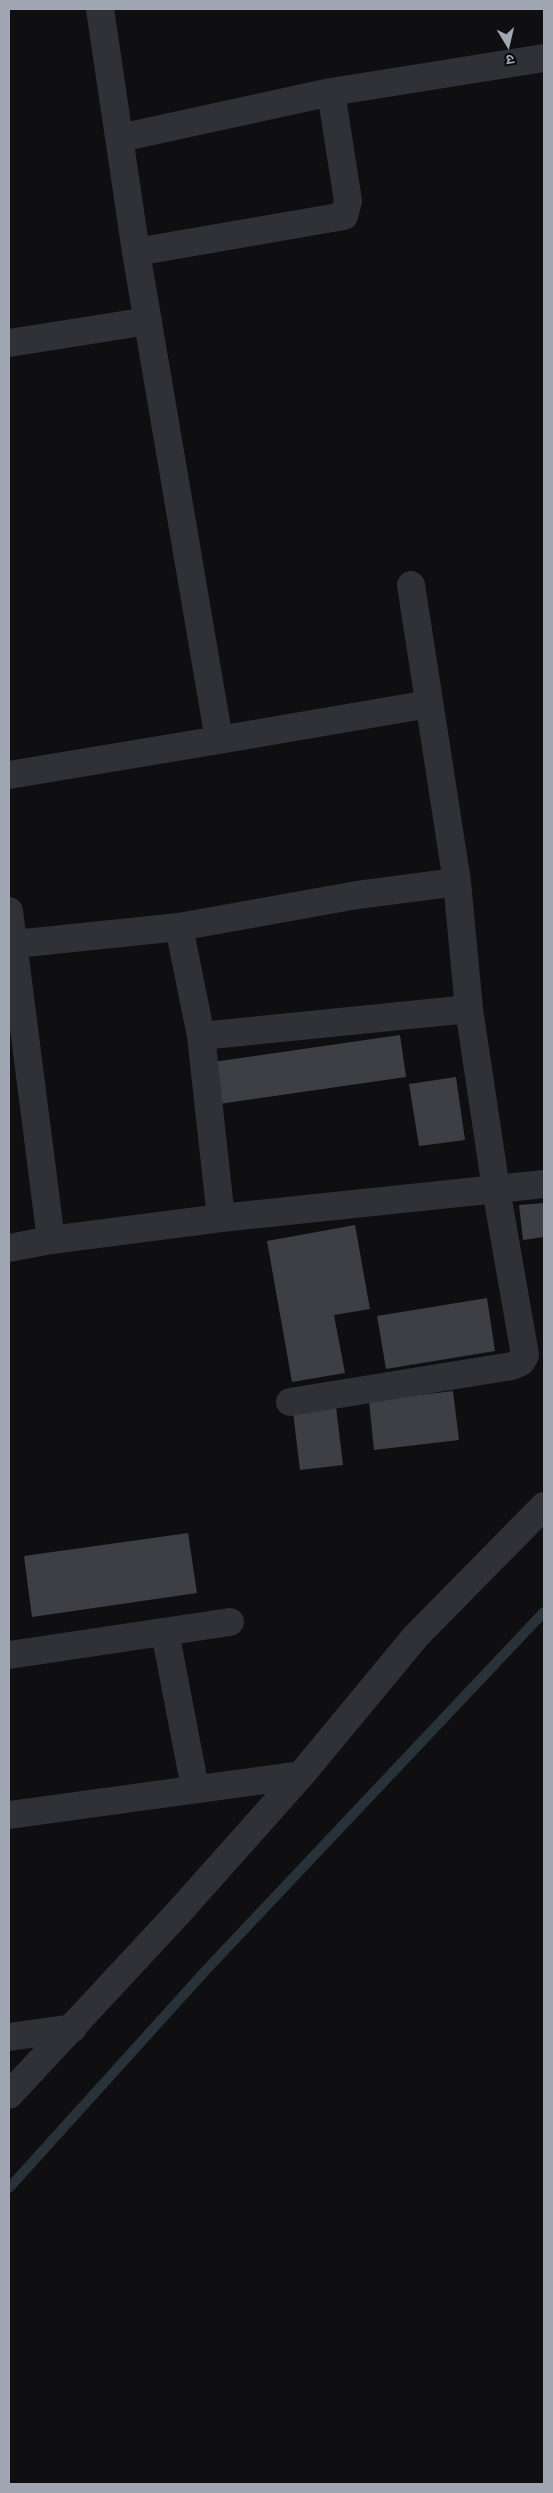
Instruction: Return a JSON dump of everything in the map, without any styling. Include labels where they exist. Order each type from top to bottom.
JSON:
[{"type":"street","points":[[100,9],[136,252],[219,740]]},
{"type":"street","points":[[120,138],[332,92],[544,58]]},
{"type":"street","points":[[136,252],[344,216],[348,201],[332,92]]},
{"type":"street","points":[[9,343],[148,321]]},
{"type":"street","points":[[290,1402],[521,1362],[525,1355],[496,1189],[469,1009],[456,882],[411,585]]},
{"type":"street","points":[[9,775],[429,704]]},
{"type":"street","points":[[14,944],[180,927],[357,895],[456,882]]},
{"type":"street","points":[[9,910],[51,1240]]},
{"type":"street","points":[[180,927],[201,1036],[221,1218]]},
{"type":"street","points":[[201,1036],[469,1009]]},
{"type":"street","points":[[9,1248],[51,1240],[221,1218],[544,1184]]},
{"type":"street","points":[[9,2095],[73,2028],[301,1774],[416,1636],[544,1506]]},
{"type":"street","points":[[9,1655],[230,1622]]},
{"type":"street","points":[[165,1632],[196,1788]]},
{"type":"street","points":[[9,1815],[301,1774]]},
{"type":"street","points":[[9,2038],[73,2028]]},
{"type":"building","points":[[400,1035],[406,1077],[219,1104],[213,1062]]},
{"type":"building","points":[[456,1077],[465,1140],[419,1146],[409,1084]]},
{"type":"building","points":[[544,1203],[544,1237],[523,1240],[519,1205]]},
{"type":"building","points":[[355,1225],[370,1309],[334,1315],[345,1373],[292,1382],[267,1241]]},
{"type":"building","points":[[487,1298],[495,1351],[386,1369],[377,1316]]},
{"type":"building","points":[[453,1391],[459,1440],[374,1450],[369,1401]]},
{"type":"building","points":[[336,1407],[343,1465],[300,1470],[293,1412]]},
{"type":"building","points":[[188,1533],[197,1593],[32,1617],[24,1556]]},
{"type":"waterway","points":[[9,2188],[207,1969],[544,1612]]}]
